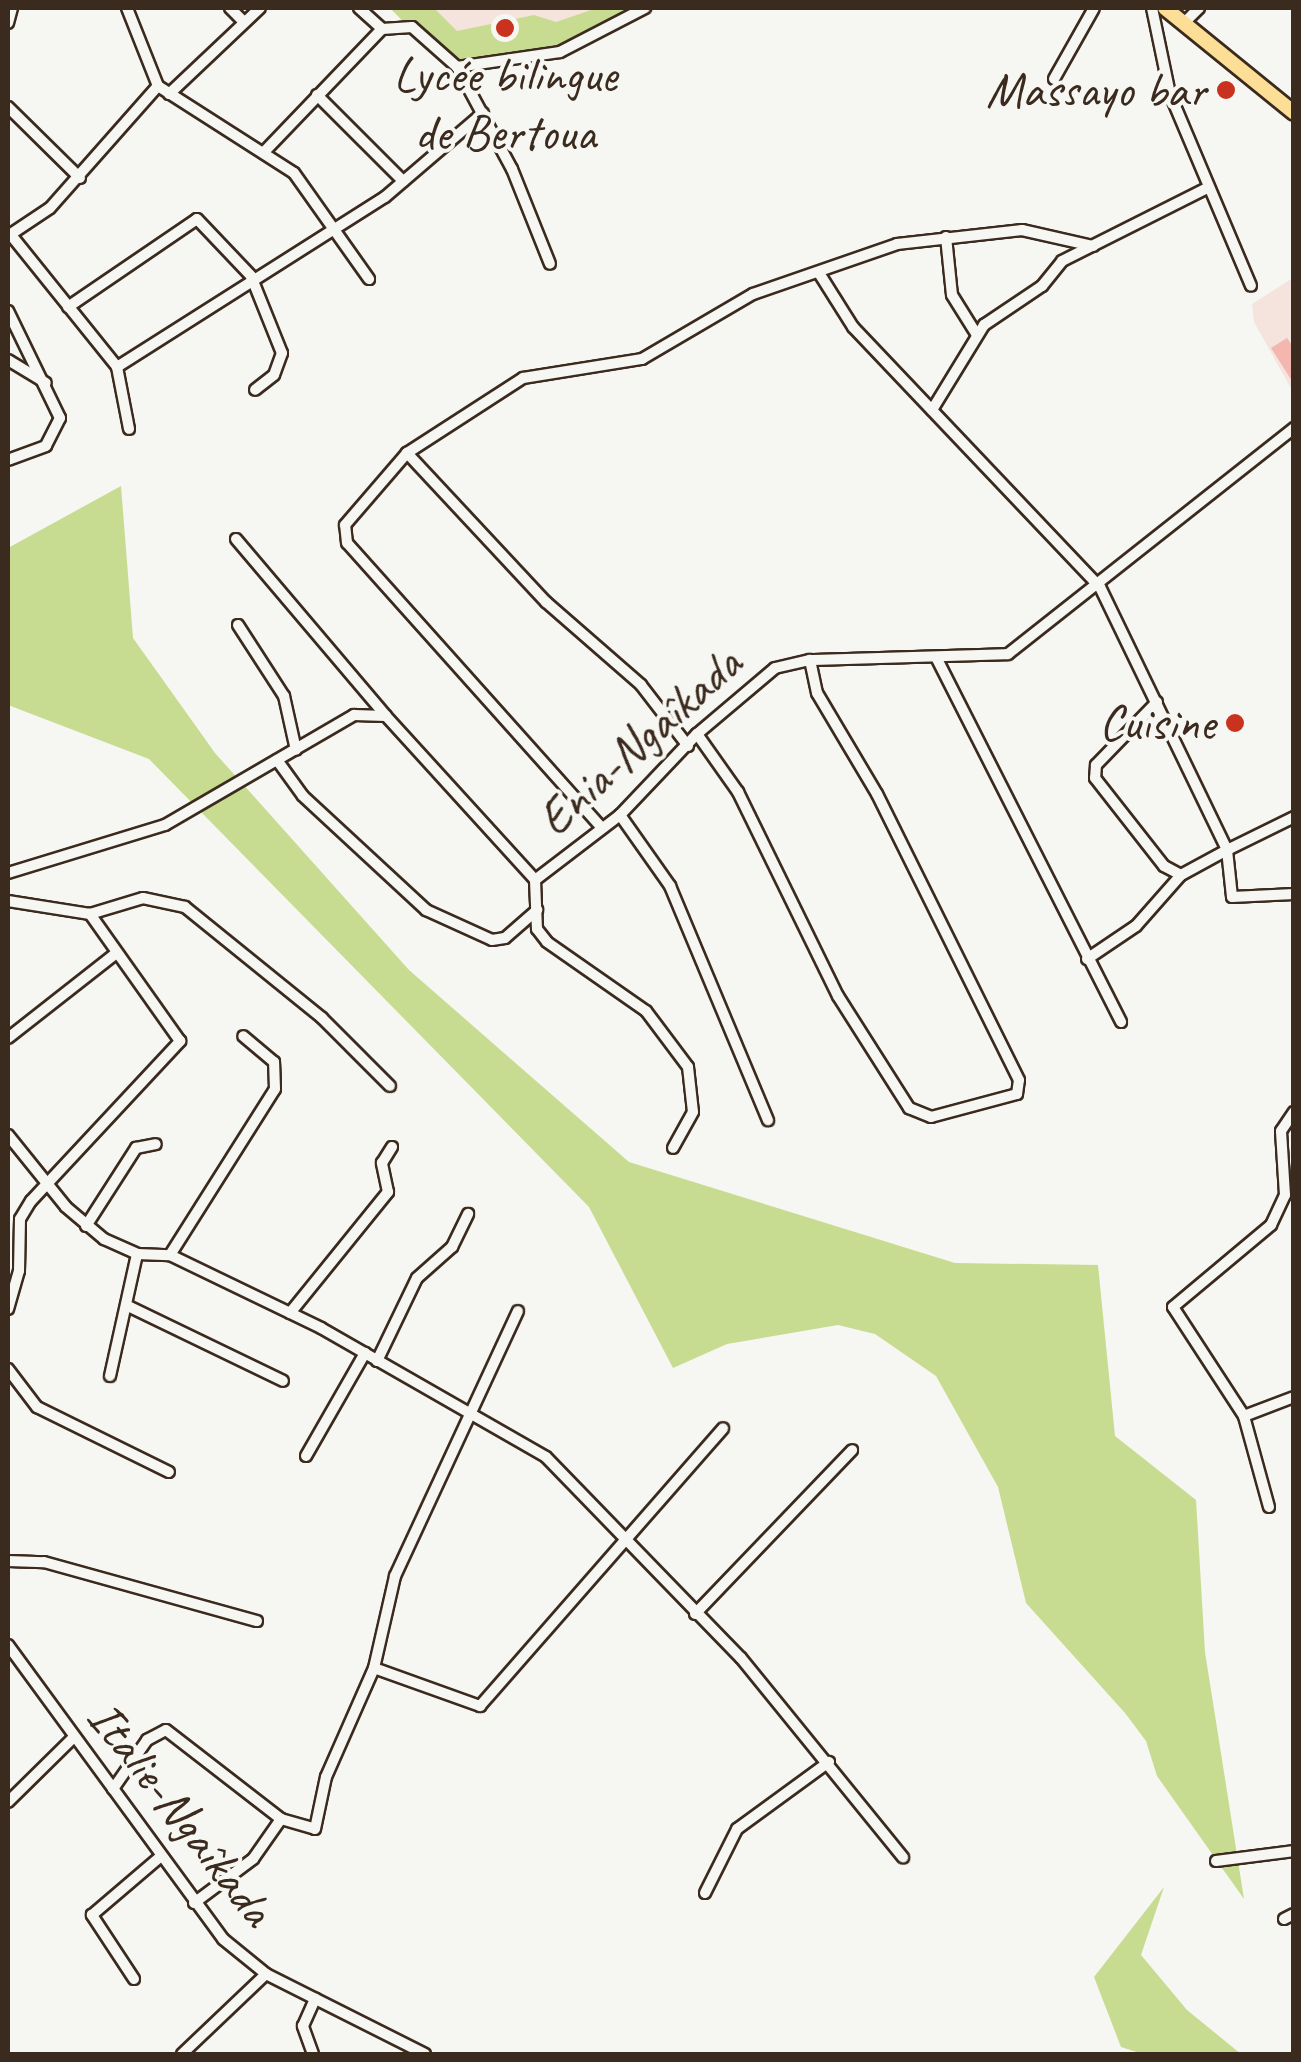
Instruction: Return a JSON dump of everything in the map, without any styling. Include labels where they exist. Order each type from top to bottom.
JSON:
[{"type":"highway","points":[[1164,8],[1294,113]]},
{"type":"street","points":[[8,24],[12,8]]},
{"type":"street","points":[[127,8],[158,86],[294,174],[337,226],[368,279]]},
{"type":"street","points":[[230,8],[244,22]]},
{"type":"street","points":[[169,94],[260,8]]},
{"type":"street","points":[[358,8],[382,29],[412,28],[457,66],[483,113],[550,264]]},
{"type":"street","points":[[457,66],[560,52],[645,8]]},
{"type":"street","points":[[1054,79],[1094,8]]},
{"type":"street","points":[[1152,8],[1170,94],[1251,286]]},
{"type":"street","points":[[1185,22],[1199,8]]},
{"type":"street","points":[[264,152],[382,29]]},
{"type":"street","points":[[129,428],[117,368],[9,236],[80,178],[158,86]]},
{"type":"street","points":[[318,95],[404,181]]},
{"type":"street","points":[[8,107],[80,178]]},
{"type":"street","points":[[117,368],[251,276],[404,181],[483,113]]},
{"type":"street","points":[[932,410],[976,335],[1062,261],[1207,188]]},
{"type":"street","points":[[68,307],[189,220],[205,222],[251,276],[282,353],[274,374],[254,390]]},
{"type":"street","points":[[602,828],[347,543],[346,525],[406,453],[523,378],[642,360],[754,294],[897,244],[1022,230],[1093,246]]},
{"type":"street","points":[[946,237],[952,295],[976,335]]},
{"type":"street","points":[[819,273],[852,328],[1100,586],[1226,850],[1232,897],[1294,894]]},
{"type":"street","points":[[8,312],[60,418],[56,438],[8,459]]},
{"type":"street","points":[[8,360],[46,383]]},
{"type":"street","name":"Enia-Ngaîkada","points":[[236,539],[386,716],[535,880],[620,815],[697,734],[775,668],[810,660],[1008,654],[1100,586],[1294,428]]},
{"type":"street","points":[[406,453],[546,602],[641,685],[688,746]]},
{"type":"street","points":[[238,625],[284,696],[296,750]]},
{"type":"street","points":[[937,659],[1121,1022]]},
{"type":"street","points":[[697,734],[738,792],[838,996],[909,1108],[932,1117],[1017,1094],[1019,1080],[878,794],[817,693],[810,660]]},
{"type":"street","points":[[1157,702],[1096,765],[1095,778],[1164,866],[1181,875]]},
{"type":"street","points":[[8,874],[165,825],[354,716],[386,716]]},
{"type":"street","points":[[278,760],[303,796],[426,910],[492,940],[505,938],[538,910]]},
{"type":"street","points":[[620,815],[670,886],[768,1120]]},
{"type":"street","points":[[1088,959],[1136,926],[1181,875],[1294,817]]},
{"type":"street","points":[[535,880],[547,942],[621,990],[676,1044],[696,1090],[673,1148]]},
{"type":"street","points":[[8,900],[90,914],[143,898],[185,907],[322,1018],[390,1086]]},
{"type":"street","points":[[8,1309],[19,1272],[20,1219],[47,1182],[180,1040],[114,954],[90,914]]},
{"type":"street","points":[[8,1038],[114,954]]},
{"type":"street","points":[[170,1256],[274,1088],[274,1062],[243,1036]]},
{"type":"street","points":[[1268,1508],[1244,1416],[1173,1307],[1271,1225],[1289,1191],[1280,1132],[1294,1112]]},
{"type":"street","points":[[8,1135],[86,1226],[137,1254],[170,1256],[290,1313],[546,1457],[829,1762],[903,1857]]},
{"type":"street","points":[[86,1226],[136,1148],[156,1144]]},
{"type":"street","points":[[290,1313],[388,1192],[382,1163],[392,1147]]},
{"type":"street","points":[[377,1361],[417,1278],[452,1247],[468,1214]]},
{"type":"street","points":[[110,1376],[137,1254]]},
{"type":"street","points":[[128,1306],[283,1381]]},
{"type":"street","points":[[113,1789],[147,1740],[166,1730],[281,1819],[316,1828],[326,1778],[374,1668],[395,1576],[466,1414],[518,1311]]},
{"type":"street","points":[[306,1456],[364,1353]]},
{"type":"street","points":[[8,1369],[37,1407],[169,1472]]},
{"type":"street","points":[[1244,1416],[1294,1398]]},
{"type":"street","points":[[374,1668],[480,1706],[723,1428]]},
{"type":"street","points":[[695,1614],[852,1450]]},
{"type":"street","points":[[8,1561],[44,1562],[257,1621]]},
{"type":"street","name":"Italie-Ngaîkada","points":[[8,1645],[194,1903],[266,1974],[425,2054]]},
{"type":"street","points":[[8,1802],[74,1737]]},
{"type":"street","points":[[705,1892],[728,1838],[829,1762]]},
{"type":"street","points":[[194,1903],[254,1860],[281,1819]]},
{"type":"street","points":[[1216,1860],[1294,1851]]},
{"type":"street","points":[[134,1979],[92,1915],[160,1857]]},
{"type":"street","points":[[182,2054],[266,1974]]},
{"type":"street","points":[[313,2054],[303,2026],[314,1998]]},
{"type":"shaded area","name":"Lycée bilingue de Bertoua","points":[[390,8],[639,8],[449,68]]},
{"type":"shaded area","points":[[1293,278],[1293,392],[1254,322],[1252,304]]},
{"type":"green space","name":"Lycée bilingue de Bertoua","points":[[390,8],[434,8],[457,31],[534,15],[556,22],[597,8],[639,8],[543,56],[449,68]]},
{"type":"green space","points":[[121,486],[133,638],[215,753],[409,970],[629,1162],[955,1263],[1098,1265],[1115,1436],[1196,1500],[1205,1652],[1244,1899],[1157,1776],[1146,1741],[1026,1603],[998,1487],[936,1376],[875,1334],[838,1325],[727,1344],[673,1368],[589,1207],[149,759],[8,705],[8,548]]},
{"type":"green space","points":[[1164,1887],[1141,1955],[1187,2010],[1241,2054],[1143,2054],[1121,2047],[1094,1977]]},
{"type":"building","points":[[1287,338],[1294,348],[1294,384],[1271,348]]},
{"type":"place","name":"Lycée bilingue de Bertoua","points":[[505,28]]},
{"type":"place","name":"Massayo bar","points":[[1226,90]]},
{"type":"place","name":"Cuisine","points":[[1235,723]]}]
